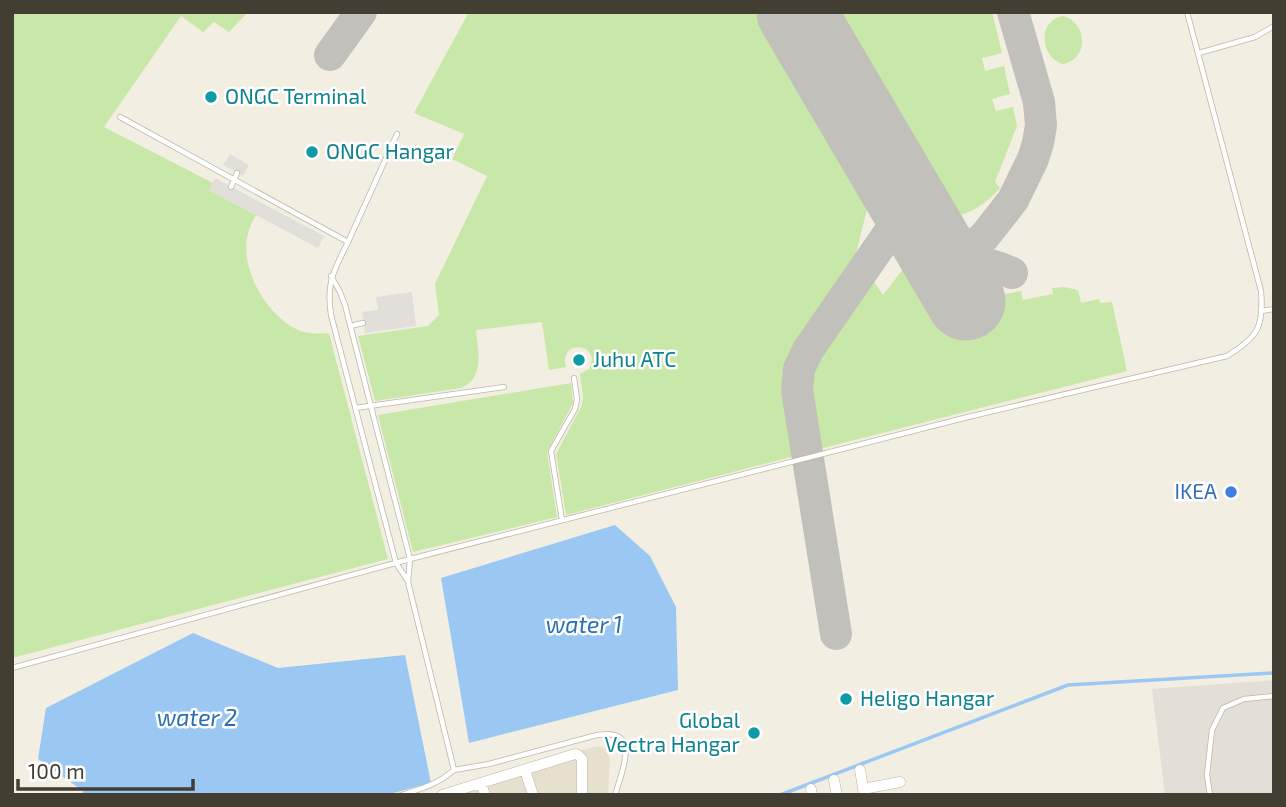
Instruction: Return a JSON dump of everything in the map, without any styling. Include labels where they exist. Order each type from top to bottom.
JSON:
[{"type":"street","points":[[442,795],[578,755],[582,759],[582,795]]},
{"type":"street","points":[[525,770],[533,795]]},
{"type":"street","points":[[859,770],[863,792],[900,782]]},
{"type":"street","points":[[834,780],[837,795]]},
{"type":"street","points":[[481,783],[485,795]]},
{"type":"lane","points":[[12,668],[410,559],[968,417],[1227,356],[1257,332],[1262,311],[1261,291],[1187,12]]},
{"type":"lane","points":[[1199,53],[1255,37],[1274,26]]},
{"type":"lane","points":[[120,117],[348,242]]},
{"type":"lane","points":[[397,134],[331,276],[328,297],[396,563],[408,582],[454,770]]},
{"type":"lane","points":[[231,187],[237,173]]},
{"type":"lane","points":[[331,276],[340,292],[350,326],[410,559],[408,582]]},
{"type":"lane","points":[[1262,311],[1274,309]]},
{"type":"lane","points":[[350,326],[363,323]]},
{"type":"lane","points":[[562,520],[551,451],[575,409],[577,399],[574,378]]},
{"type":"lane","points":[[355,408],[503,387]]},
{"type":"lane","points":[[1210,795],[1207,775],[1212,730],[1223,708],[1244,699],[1274,696]]},
{"type":"lane","points":[[401,795],[429,786],[454,770],[489,764],[597,735],[613,734],[621,738],[626,752],[615,795]]},
{"type":"shaded area","points":[[230,154],[249,165],[243,176],[223,165]]},
{"type":"shaded area","points":[[215,178],[324,236],[318,248],[209,190]]},
{"type":"shaded area","points":[[412,292],[416,326],[365,333],[362,312],[378,310],[376,297]]},
{"type":"shaded area","points":[[1274,680],[1274,795],[1165,795],[1152,689]]},
{"type":"shaded area","points":[[597,746],[606,748],[610,759],[608,795],[429,795]]},
{"type":"green space","points":[[12,12],[248,12],[229,32],[214,22],[203,32],[181,16],[104,127],[213,183],[209,190],[256,215],[246,244],[250,272],[264,300],[285,322],[303,332],[329,333],[388,559],[12,658]]},
{"type":"green space","points":[[469,12],[756,12],[856,175],[866,196],[867,209],[855,258],[790,354],[783,370],[782,380],[795,456],[566,515],[556,454],[582,405],[580,374],[589,369],[592,360],[586,349],[573,348],[565,358],[566,367],[549,370],[542,322],[476,330],[477,371],[469,384],[461,388],[375,401],[358,336],[428,326],[439,315],[435,284],[487,176],[452,159],[464,134],[414,113]]},
{"type":"green space","points":[[828,12],[992,12],[1002,53],[982,58],[985,71],[1004,66],[1010,94],[992,99],[996,111],[1013,107],[1017,126],[995,182],[1000,188],[989,199],[966,213],[951,215],[944,212],[867,73],[871,64],[862,47],[848,44]]},
{"type":"green space","points":[[1063,16],[1077,25],[1082,40],[1078,55],[1063,64],[1050,55],[1045,39],[1049,24]]},
{"type":"green space","points":[[910,260],[947,323],[989,299],[1021,291],[1023,300],[1053,294],[1052,288],[1064,287],[1078,290],[1081,303],[1099,299],[1100,303],[1112,302],[1127,371],[811,451],[803,379],[811,354],[869,274],[883,295]]},
{"type":"green space","points":[[571,383],[573,403],[547,452],[557,517],[413,552],[378,415]]},
{"type":"water","name":"water 1","points":[[615,525],[650,556],[676,607],[678,690],[469,743],[441,578]]},
{"type":"water","name":"water 2","points":[[193,633],[278,668],[405,655],[431,783],[386,795],[83,795],[83,791],[38,759],[46,708]]},
{"type":"waterway","points":[[780,795],[1068,685],[1274,673]]},
{"type":"taxiway","points":[[330,55],[361,12]]},
{"type":"taxiway","points":[[946,267],[984,237],[1013,200],[1038,143],[1041,125],[1039,102],[1013,12]]},
{"type":"taxiway","points":[[836,634],[797,390],[799,369],[808,350],[909,204]]},
{"type":"taxiway","points":[[946,267],[979,263],[1012,273]]},
{"type":"runway","points":[[796,12],[966,301]]},
{"type":"place","name":"ONGC Terminal","points":[[211,97]]},
{"type":"place","name":"ONGC Hangar","points":[[312,152]]},
{"type":"place","name":"Juhu ATC","points":[[579,360]]},
{"type":"place","name":"IKEA","points":[[1231,492]]},
{"type":"place","name":"Heligo Hangar","points":[[846,699]]},
{"type":"place","name":"Global Vectra Hangar","points":[[754,733]]}]
